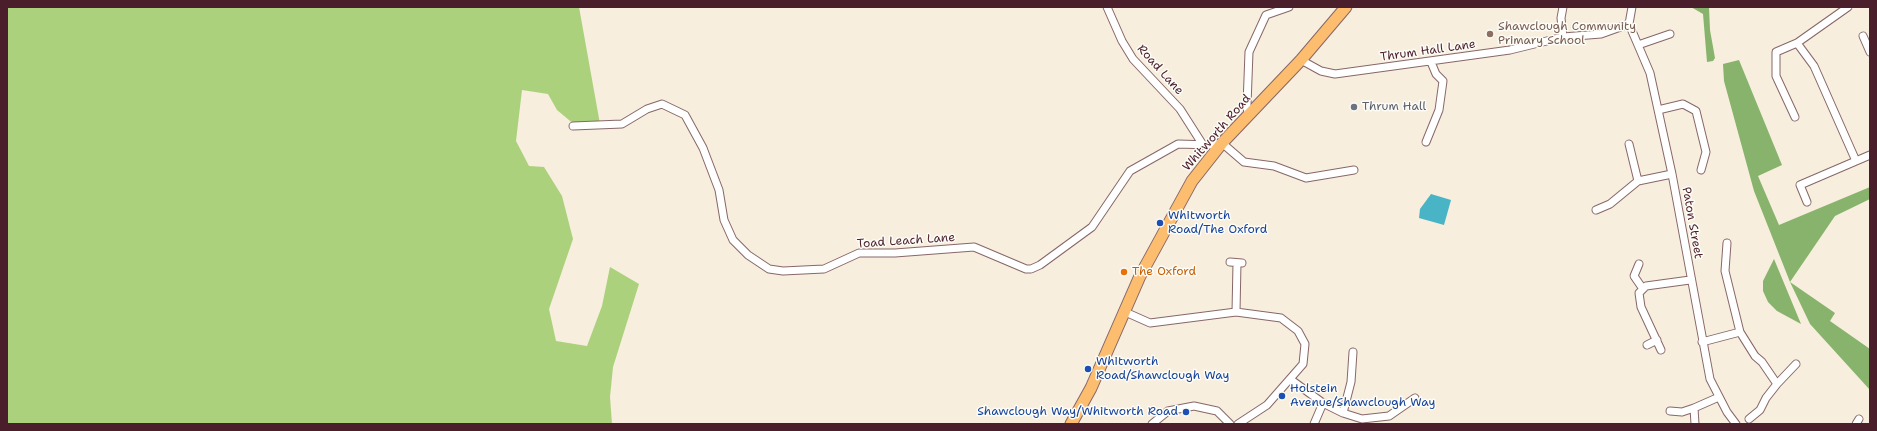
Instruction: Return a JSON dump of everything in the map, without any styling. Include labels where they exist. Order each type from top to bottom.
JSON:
[{"type":"main road","name":"Whitworth Road","points":[[1071,424],[1091,388],[1123,311],[1140,276],[1192,181],[1222,143],[1301,60],[1346,7]]},
{"type":"street","name":"Road Lane","points":[[1107,7],[1122,41],[1133,58],[1180,109],[1203,145]]},
{"type":"street","points":[[1248,115],[1249,52],[1266,15],[1289,7]]},
{"type":"street","points":[[1563,7],[1561,18],[1563,37]]},
{"type":"street","points":[[1629,24],[1632,7]]},
{"type":"street","points":[[1795,117],[1776,76],[1776,52],[1797,43],[1848,7]]},
{"type":"street","name":"Thrum Hall Lane","points":[[1301,60],[1321,71],[1335,74],[1510,50],[1563,37],[1601,34],[1629,24]]},
{"type":"street","name":"Paton Street","points":[[1629,24],[1650,73],[1672,174],[1690,280],[1710,379],[1719,397],[1736,424]]},
{"type":"street","points":[[1638,45],[1670,34]]},
{"type":"street","points":[[1866,40],[1870,52]]},
{"type":"street","points":[[1797,43],[1814,66],[1856,161]]},
{"type":"street","points":[[1426,142],[1439,110],[1443,81],[1436,74],[1431,62]]},
{"type":"street","name":"Toad Leach Lane","points":[[573,126],[622,124],[647,109],[662,104],[685,115],[704,148],[719,190],[724,220],[734,240],[748,255],[770,269],[783,271],[824,269],[859,252],[895,253],[974,247],[1031,269],[1040,265],[1092,227],[1130,171],[1178,144],[1203,145],[1222,143]]},
{"type":"street","points":[[1658,110],[1683,104],[1696,111],[1706,152],[1701,170]]},
{"type":"street","points":[[1222,143],[1244,162],[1274,166],[1306,178],[1354,170]]},
{"type":"street","points":[[1629,144],[1638,182]]},
{"type":"street","points":[[1807,202],[1800,185],[1870,155]]},
{"type":"street","points":[[1596,210],[1610,204],[1638,182],[1672,174]]},
{"type":"street","points":[[1726,243],[1724,271],[1740,332],[1755,356],[1762,362],[1777,384]]},
{"type":"street","points":[[1236,262],[1236,312]]},
{"type":"street","points":[[1639,264],[1634,276],[1643,289]]},
{"type":"street","points":[[1662,350],[1641,307],[1638,293],[1646,286],[1690,280]]},
{"type":"street","points":[[1123,311],[1150,323],[1236,312],[1281,318],[1298,331],[1305,344],[1303,364],[1268,405],[1238,424]]},
{"type":"street","points":[[1702,342],[1740,332]]},
{"type":"street","points":[[1647,345],[1657,340]]},
{"type":"street","points":[[1344,413],[1351,382],[1353,352]]},
{"type":"street","points":[[1749,419],[1760,410],[1766,398],[1796,364]]},
{"type":"street","points":[[1290,379],[1323,403],[1344,413],[1362,419],[1389,416],[1416,398]]},
{"type":"street","points":[[1670,411],[1682,412],[1719,397]]},
{"type":"street","points":[[1314,424],[1323,403]]},
{"type":"street","points":[[1152,424],[1168,411],[1194,406],[1217,411],[1230,424]]},
{"type":"street","points":[[1694,408],[1696,424]]},
{"type":"green space","points":[[7,7],[579,7],[600,124],[575,125],[557,110],[548,94],[522,90],[516,141],[529,166],[544,167],[562,196],[573,239],[549,309],[556,341],[587,346],[602,306],[610,267],[639,284],[613,367],[610,397],[612,424],[7,424]]},
{"type":"green space","points":[[1691,7],[1709,7],[1710,30],[1715,58],[1713,61],[1707,62],[1703,14]]},
{"type":"green space","points":[[1739,60],[1782,165],[1758,176],[1779,225],[1870,187],[1870,199],[1835,216],[1790,282],[1754,191],[1724,81],[1723,64]]},
{"type":"green space","points":[[1774,259],[1801,324],[1777,311],[1768,302],[1763,291],[1763,281]]},
{"type":"green space","points":[[1790,282],[1835,313],[1830,321],[1870,349],[1870,390],[1810,324]]},
{"type":"water","points":[[1431,194],[1451,200],[1444,225],[1419,218],[1420,209]]},
{"type":"place","name":"Shawclough Community Primary School","points":[[1490,34]]},
{"type":"place","name":"Thrum Hall","points":[[1354,107]]},
{"type":"place","name":"Whitworth Road/The Oxford","points":[[1160,223]]},
{"type":"place","name":"The Oxford","points":[[1124,272]]},
{"type":"place","name":"Whitworth Road/Shawclough Way","points":[[1088,369]]},
{"type":"place","name":"Holstein Avenue/Shawclough Way","points":[[1282,396]]},
{"type":"place","name":"Shawclough Way/Whitworth Road","points":[[1186,412]]}]
